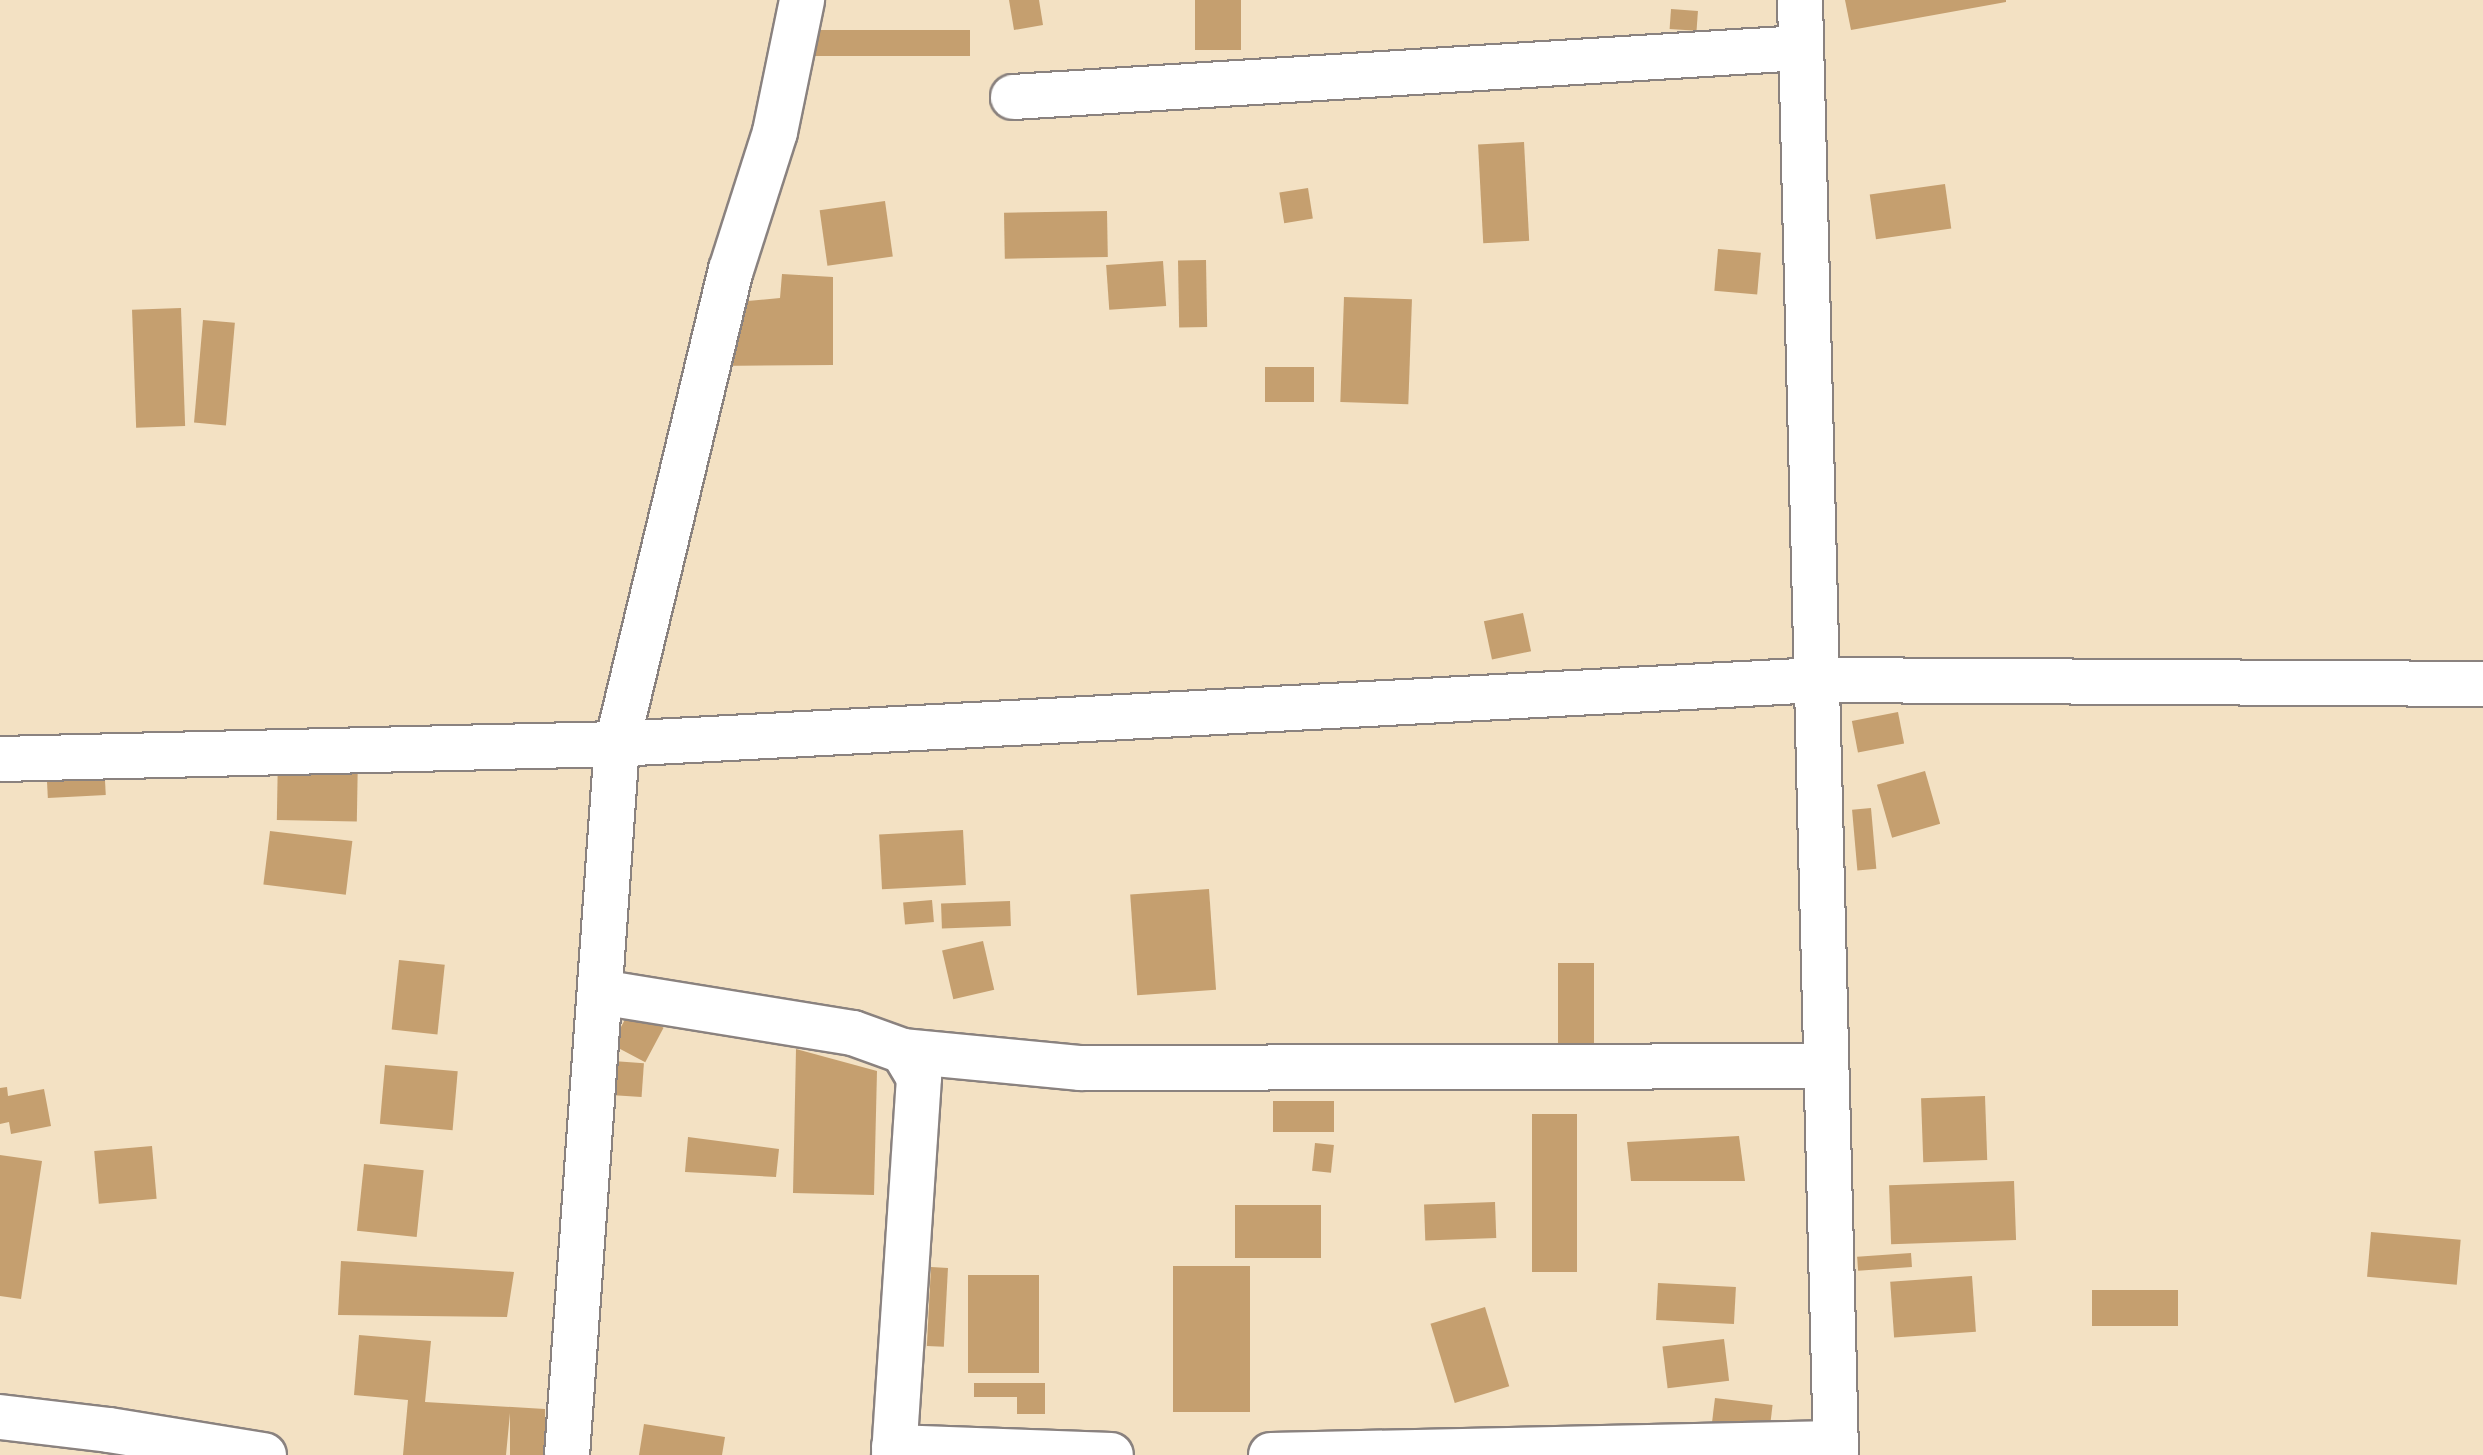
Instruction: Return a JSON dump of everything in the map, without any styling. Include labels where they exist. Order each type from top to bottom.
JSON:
[{"type":"street","points":[[567,1455],[617,744],[731,270],[775,132],[802,0]]},
{"type":"street","points":[[1271,1455],[1836,1449],[1800,0]]},
{"type":"street","points":[[1013,97],[1800,48]]},
{"type":"street","points":[[0,759],[617,744],[1817,680],[2483,684]]},
{"type":"street","points":[[600,992],[853,1033],[903,1051],[1080,1068],[1825,1066]]},
{"type":"street","points":[[903,1051],[919,1078],[894,1451],[1111,1455]]},
{"type":"street","points":[[0,1417],[109,1442],[264,1455]]},
{"type":"building","points":[[1009,0],[1039,0],[1043,25],[1014,30]]},
{"type":"building","points":[[1195,0],[1241,0],[1241,50],[1195,50]]},
{"type":"building","points":[[1845,0],[2006,0],[2006,2],[1851,30]]},
{"type":"building","points":[[1671,9],[1698,11],[1697,31],[1670,29]]},
{"type":"building","points":[[803,30],[970,30],[970,56],[803,56]]},
{"type":"building","points":[[1524,142],[1529,241],[1483,243],[1478,144]]},
{"type":"building","points":[[1945,184],[1951,229],[1876,239],[1870,195]]},
{"type":"building","points":[[1308,188],[1313,219],[1284,223],[1279,193]]},
{"type":"building","points":[[885,201],[893,256],[827,266],[820,210]]},
{"type":"building","points":[[1107,211],[1108,257],[1005,259],[1004,213]]},
{"type":"building","points":[[1718,249],[1761,253],[1757,295],[1714,291]]},
{"type":"building","points":[[1178,260],[1206,260],[1207,327],[1179,327]]},
{"type":"building","points":[[1163,261],[1166,306],[1109,310],[1106,265]]},
{"type":"building","points":[[782,274],[833,277],[833,365],[712,366],[726,303],[780,298]]},
{"type":"building","points":[[1344,297],[1412,299],[1408,404],[1340,402]]},
{"type":"building","points":[[181,308],[185,426],[136,428],[132,310]]},
{"type":"building","points":[[203,320],[235,323],[226,425],[194,423]]},
{"type":"building","points":[[1265,367],[1314,367],[1314,402],[1265,402]]},
{"type":"building","points":[[1523,613],[1531,651],[1492,659],[1484,621]]},
{"type":"building","points":[[1898,712],[1904,743],[1858,752],[1852,721]]},
{"type":"building","points":[[278,753],[358,754],[357,821],[277,820]]},
{"type":"building","points":[[104,761],[106,795],[48,798],[46,764]]},
{"type":"building","points":[[1925,771],[1940,824],[1892,838],[1877,785]]},
{"type":"building","points":[[1871,808],[1876,869],[1857,870],[1852,810]]},
{"type":"building","points":[[963,830],[966,885],[882,889],[879,834]]},
{"type":"building","points":[[270,831],[352,841],[346,895],[263,885]]},
{"type":"building","points":[[1209,889],[1216,990],[1137,995],[1130,895]]},
{"type":"building","points":[[932,900],[934,922],[905,924],[903,903]]},
{"type":"building","points":[[1010,901],[1011,926],[942,928],[941,903]]},
{"type":"building","points":[[983,941],[994,990],[953,999],[942,950]]},
{"type":"building","points":[[399,960],[445,965],[437,1034],[392,1030]]},
{"type":"building","points":[[1558,963],[1594,963],[1594,1043],[1558,1043]]},
{"type":"building","points":[[630,1010],[664,1028],[645,1062],[612,1044]]},
{"type":"building","points":[[796,1049],[877,1071],[874,1195],[793,1193]]},
{"type":"building","points":[[613,1061],[644,1063],[642,1097],[611,1095]]},
{"type":"building","points":[[385,1065],[458,1071],[453,1130],[380,1124]]},
{"type":"building","points":[[7,1087],[8,1096],[44,1089],[51,1126],[11,1134],[9,1122],[0,1124],[0,1088]]},
{"type":"building","points":[[1985,1096],[1987,1160],[1923,1162],[1921,1098]]},
{"type":"building","points":[[1273,1101],[1334,1101],[1334,1132],[1273,1132]]},
{"type":"building","points":[[1532,1114],[1577,1114],[1577,1272],[1532,1272]]},
{"type":"building","points":[[1739,1136],[1745,1181],[1631,1181],[1627,1142]]},
{"type":"building","points":[[688,1137],[779,1149],[776,1177],[685,1172]]},
{"type":"building","points":[[1315,1143],[1334,1145],[1331,1173],[1312,1171]]},
{"type":"building","points":[[152,1146],[157,1199],[99,1204],[94,1151]]},
{"type":"building","points":[[0,1155],[42,1161],[21,1299],[0,1296]]},
{"type":"building","points":[[364,1164],[424,1170],[417,1237],[357,1231]]},
{"type":"building","points":[[2014,1181],[2016,1240],[1891,1244],[1889,1185]]},
{"type":"building","points":[[1495,1202],[1496,1238],[1425,1240],[1424,1204]]},
{"type":"building","points":[[1235,1205],[1321,1205],[1321,1258],[1235,1258]]},
{"type":"building","points":[[2371,1232],[2461,1240],[2457,1285],[2367,1277]]},
{"type":"building","points":[[1911,1253],[1912,1267],[1858,1271],[1857,1257]]},
{"type":"building","points":[[341,1261],[514,1272],[507,1317],[338,1315]]},
{"type":"building","points":[[1173,1266],[1250,1266],[1250,1412],[1173,1412]]},
{"type":"building","points":[[931,1267],[948,1268],[944,1347],[927,1346]]},
{"type":"building","points":[[968,1275],[1039,1275],[1039,1373],[968,1373]]},
{"type":"building","points":[[1972,1276],[1976,1332],[1894,1338],[1890,1282]]},
{"type":"building","points":[[1658,1283],[1736,1287],[1734,1324],[1656,1320]]},
{"type":"building","points":[[2092,1290],[2178,1290],[2178,1326],[2092,1326]]},
{"type":"building","points":[[1485,1307],[1509,1386],[1455,1403],[1430,1324]]},
{"type":"building","points":[[359,1335],[431,1341],[425,1402],[545,1409],[545,1455],[510,1455],[510,1413],[506,1455],[403,1455],[408,1400],[354,1395]]},
{"type":"building","points":[[1724,1339],[1729,1381],[1668,1388],[1662,1347]]},
{"type":"building","points":[[974,1383],[1045,1383],[1045,1414],[1017,1414],[1017,1397],[974,1397]]},
{"type":"building","points":[[1715,1398],[1773,1405],[1770,1430],[1712,1423]]},
{"type":"building","points":[[644,1424],[725,1437],[722,1455],[639,1455]]}]
